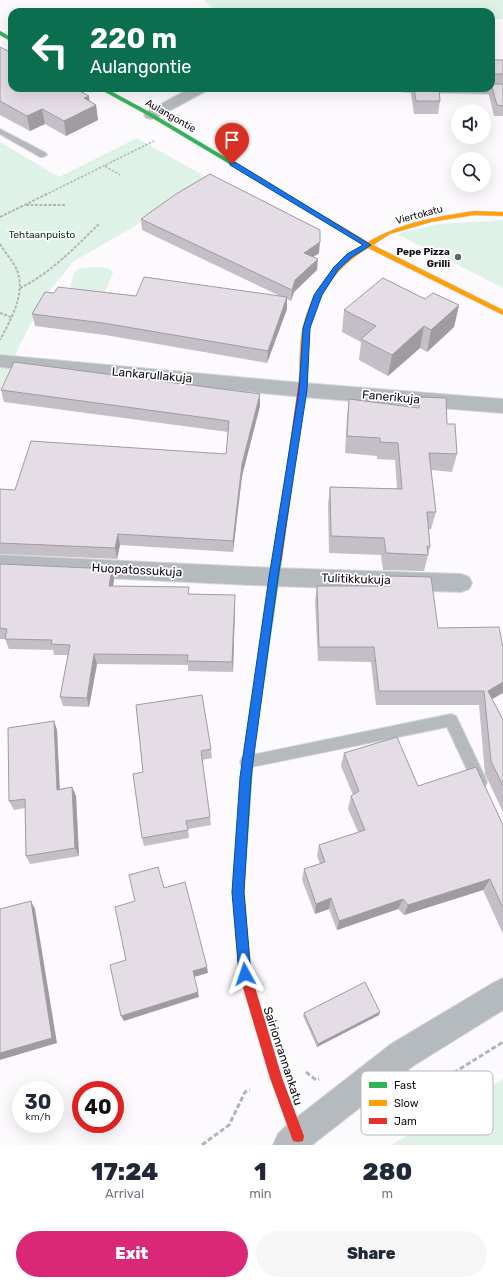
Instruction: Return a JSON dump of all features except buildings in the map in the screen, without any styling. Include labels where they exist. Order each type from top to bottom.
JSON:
[{"type":"street","name":"Aulangontie","points":[[108,92],[151,115],[368,245],[503,313]]},
{"type":"street","points":[[151,115],[194,92]]},
{"type":"street","name":"Viertokatu","points":[[368,245],[388,233],[430,220],[474,213],[503,214]]},
{"type":"street","name":"Sairionrannankatu","points":[[293,1140],[245,974],[238,892],[248,762],[274,577],[303,390],[306,328],[318,295],[336,269],[350,256],[368,245]]},
{"type":"street","name":"Lankarullakuja","points":[[0,360],[303,390]]},
{"type":"street","name":"Fanerikuja","points":[[303,390],[503,406]]},
{"type":"street","name":"Huopatossukuja","points":[[0,564],[274,577]]},
{"type":"street","name":"Tulitikkukuja","points":[[274,577],[461,582]]},
{"type":"street","points":[[381,1071],[402,1055],[503,993]]},
{"type":"street","points":[[293,1140],[361,1087]]},
{"type":"lane","points":[[0,131],[43,155]]},
{"type":"lane","points":[[248,762],[451,720],[487,797]]},
{"type":"path","points":[[0,217],[105,166],[156,139]]},
{"type":"path","points":[[105,166],[120,175]]},
{"type":"path","points":[[24,205],[66,205]]},
{"type":"path","points":[[20,288],[34,282],[99,224]]},
{"type":"path","points":[[0,244],[16,270],[20,283],[18,303],[0,340]]},
{"type":"path","points":[[0,313],[11,317]]},
{"type":"path","points":[[457,1071],[503,1042]]},
{"type":"path","points":[[202,1145],[229,1125]]},
{"type":"green space","points":[[204,0],[503,0],[503,19],[495,19],[495,8],[213,8]]},
{"type":"green space","name":"Tehtaanpuisto","points":[[137,138],[213,181],[74,261],[47,294],[21,342],[0,391],[0,142],[59,177]]},
{"type":"green space","points":[[503,220],[503,288],[397,234],[437,224]]},
{"type":"green space","points":[[99,267],[110,269],[113,273],[104,294],[70,290],[73,275],[79,268]]},
{"type":"green space","points":[[503,1078],[503,1145],[391,1145],[408,1135],[493,1135],[493,1085]]},
{"type":"traffic: fast","points":[[0,33],[8,38]]},
{"type":"traffic: fast","points":[[108,92],[151,115],[324,218]]},
{"type":"traffic: fast","points":[[239,876],[249,751],[278,558]]},
{"type":"traffic: slow","points":[[303,380],[306,328],[318,295],[336,269],[350,256],[388,233],[430,220],[474,213],[503,214]]},
{"type":"traffic: slow","points":[[324,218],[368,245],[503,313]]},
{"type":"traffic: jam","points":[[278,558],[303,380]]},
{"type":"traffic: jam","points":[[239,876],[238,892],[245,974],[276,1078],[298,1136]]},
{"type":"place","name":"Pepe Pizza Grilli","points":[[458,257]]},
{"type":"route","points":[[232,164],[368,245],[350,256],[336,269],[318,295],[306,328],[303,390],[248,751],[238,892],[245,974]]}]
